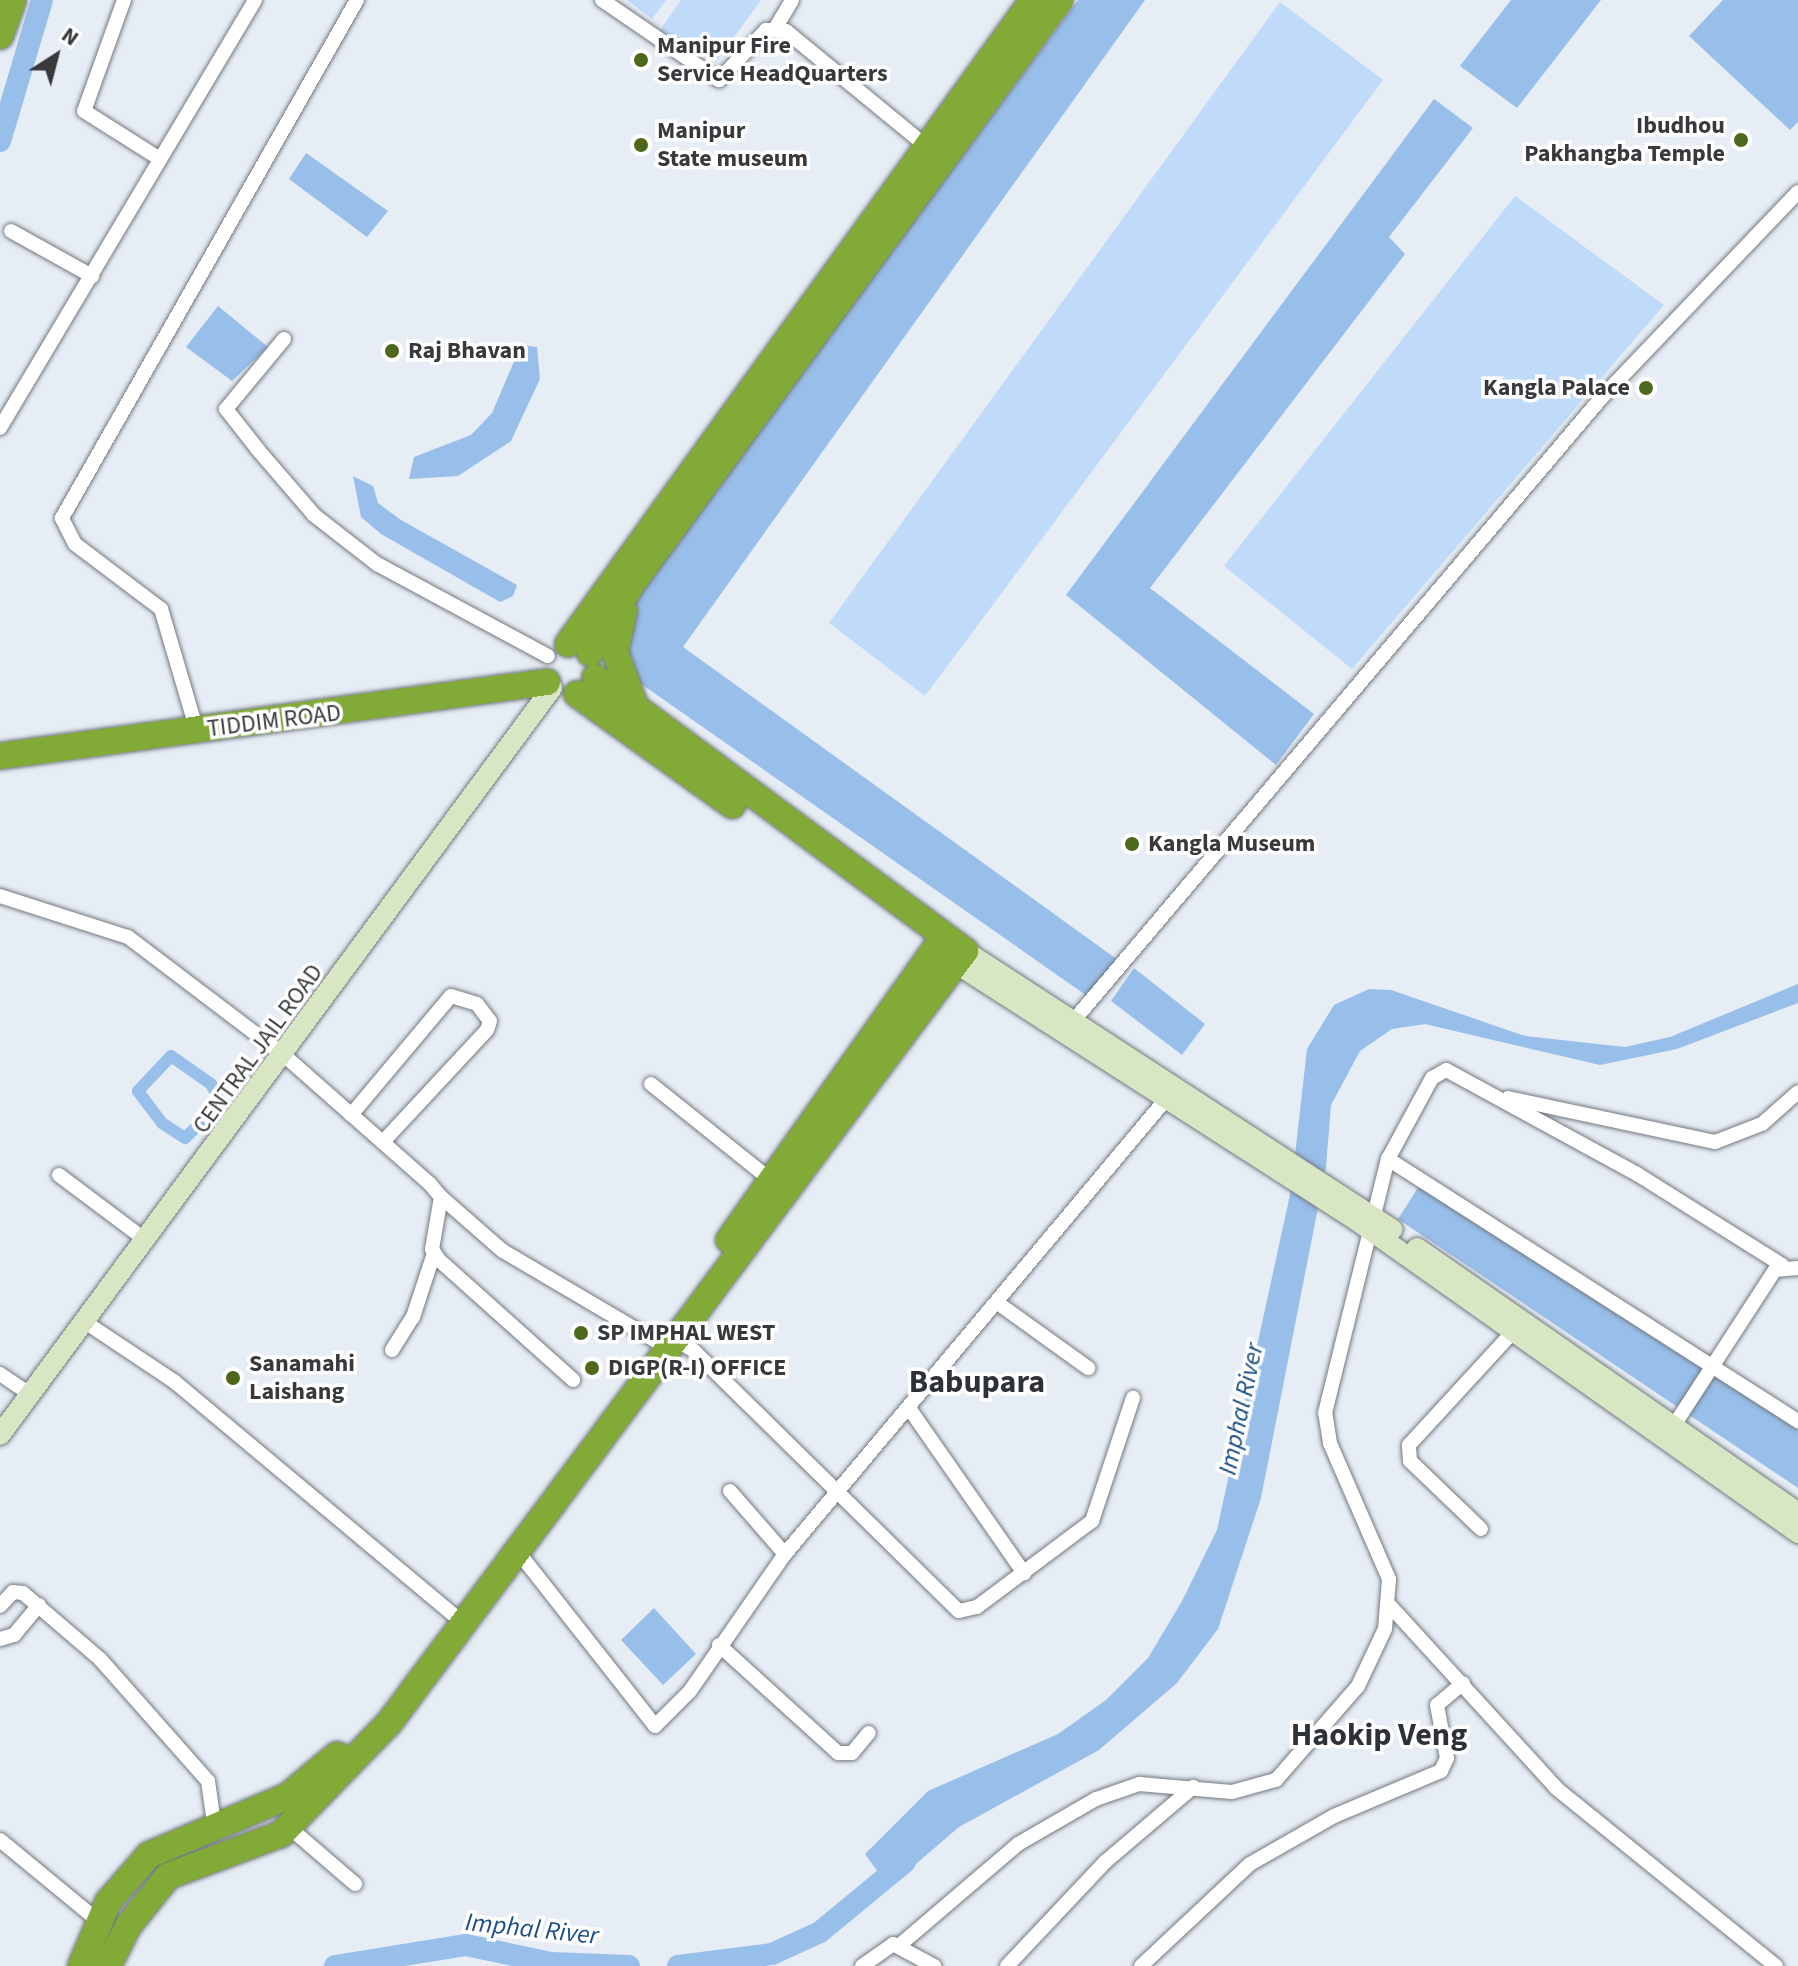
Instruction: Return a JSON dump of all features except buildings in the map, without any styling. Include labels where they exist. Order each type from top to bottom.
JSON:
[{"type":"highway","points":[[0,36],[13,0]]},
{"type":"highway","points":[[565,670],[927,147],[1033,0]]},
{"type":"highway","points":[[565,670],[634,581],[1060,0]]},
{"type":"highway","points":[[634,581],[615,652],[639,711]]},
{"type":"highway","points":[[565,670],[950,950]]},
{"type":"highway","points":[[0,738],[196,724],[565,670],[639,711],[950,950]]},
{"type":"highway","name":"TIDDIM ROAD","points":[[0,756],[196,724]]},
{"type":"highway","points":[[108,1966],[128,1926],[168,1876],[290,1828],[389,1723],[459,1619],[950,950]]},
{"type":"highway","points":[[81,1966],[97,1920],[149,1855],[214,1823],[268,1806],[319,1772],[519,1553],[666,1340]]},
{"type":"street","points":[[124,0],[84,111],[160,159]]},
{"type":"street","points":[[0,428],[254,0]]},
{"type":"street","points":[[196,724],[178,684],[161,609],[75,544],[62,518],[357,0]]},
{"type":"street","points":[[602,0],[719,80],[776,27],[792,0]]},
{"type":"street","points":[[776,27],[927,147]]},
{"type":"street","points":[[1075,1019],[1603,396],[1798,192]]},
{"type":"street","points":[[11,231],[92,276]]},
{"type":"street","points":[[284,339],[226,409],[259,451],[314,515],[377,564],[565,670]]},
{"type":"street","name":"CENTRAL JAIL ROAD","points":[[0,1435],[286,1057],[565,670]]},
{"type":"street","points":[[0,896],[128,937],[286,1057],[503,1251],[666,1340],[840,1493],[959,1611],[977,1607],[1098,1512],[1133,1398]]},
{"type":"street","points":[[950,950],[1075,1019],[1254,1148]]},
{"type":"street","points":[[950,950],[1167,1098],[1254,1148],[1678,1419],[1798,1513]]},
{"type":"street","points":[[351,1115],[451,996],[477,1004],[490,1021],[487,1030],[383,1142]]},
{"type":"street","points":[[862,1966],[884,1947],[901,1944],[1018,1844],[1071,1813],[1139,1784],[1247,1790],[1287,1771],[1358,1686],[1391,1607],[1389,1579],[1325,1428],[1366,1219],[1388,1159],[1439,1072],[1492,1094],[1782,1265],[1798,1268]]},
{"type":"street","points":[[651,1084],[779,1186]]},
{"type":"street","points":[[1492,1094],[1715,1142],[1762,1124],[1798,1092]]},
{"type":"street","points":[[519,1553],[655,1726],[690,1691],[785,1554],[911,1411],[1167,1098]]},
{"type":"street","points":[[1388,1159],[1798,1421]]},
{"type":"street","points":[[59,1175],[147,1241]]},
{"type":"street","points":[[392,1350],[413,1317],[434,1253],[441,1197]]},
{"type":"street","points":[[1366,1219],[1510,1335],[1798,1533]]},
{"type":"street","points":[[434,1253],[573,1380]]},
{"type":"street","points":[[1678,1419],[1782,1265]]},
{"type":"street","points":[[999,1304],[1088,1368]]},
{"type":"street","points":[[85,1322],[211,1410],[459,1619]]},
{"type":"street","points":[[1481,1529],[1410,1461],[1409,1445],[1510,1335]]},
{"type":"street","points":[[0,1374],[31,1395]]},
{"type":"street","points":[[911,1411],[1024,1573]]},
{"type":"street","points":[[730,1491],[785,1554]]},
{"type":"street","points":[[0,1606],[18,1591],[39,1605],[100,1659],[208,1781],[214,1823]]},
{"type":"street","points":[[0,1639],[14,1635],[39,1605]]},
{"type":"street","points":[[1391,1607],[1556,1788],[1776,1966]]},
{"type":"street","points":[[719,1645],[838,1753],[849,1755],[869,1733]]},
{"type":"street","points":[[1141,1966],[1250,1864],[1334,1816],[1441,1771],[1447,1758],[1437,1705],[1463,1683]]},
{"type":"street","points":[[1007,1966],[1105,1862],[1193,1787]]},
{"type":"street","points":[[290,1828],[355,1884]]},
{"type":"street","points":[[0,1840],[97,1920]]},
{"type":"street","points":[[901,1944],[934,1966]]},
{"type":"shaded area","points":[[627,0],[666,0],[652,19]]},
{"type":"shaded area","points":[[681,0],[761,0],[716,62],[660,30]]},
{"type":"shaded area","points":[[1078,0],[1145,0],[683,647],[1118,960],[1090,998],[627,674],[621,643],[634,598]]},
{"type":"shaded area","points":[[1511,0],[1601,0],[1517,108],[1460,66]]},
{"type":"shaded area","points":[[1723,0],[1798,0],[1798,122],[1790,130],[1689,36]]},
{"type":"shaded area","points":[[1280,2],[1383,80],[925,696],[829,623]]},
{"type":"shaded area","points":[[1434,99],[1473,128],[1389,237],[1405,254],[1150,588],[1314,714],[1276,765],[1066,595]]},
{"type":"shaded area","points":[[306,153],[388,211],[367,237],[289,179]]},
{"type":"shaded area","points":[[1515,196],[1664,305],[1352,669],[1224,566]]},
{"type":"shaded area","points":[[218,306],[268,347],[232,381],[186,347]]},
{"type":"shaded area","points":[[521,345],[537,347],[540,379],[511,441],[458,476],[409,479],[414,457],[471,435],[492,413]]},
{"type":"shaded area","points":[[353,476],[373,486],[378,503],[401,520],[517,585],[513,596],[500,602],[381,534],[361,517]]},
{"type":"shaded area","points":[[1134,968],[1205,1024],[1182,1055],[1111,1001]]},
{"type":"shaded area","points":[[1798,984],[1798,1003],[1677,1049],[1600,1065],[1425,1024],[1392,1029],[1360,1051],[1331,1105],[1326,1167],[1261,1498],[1218,1629],[1177,1683],[1099,1750],[959,1827],[889,1887],[865,1854],[928,1791],[1058,1734],[1106,1700],[1148,1658],[1182,1601],[1217,1530],[1291,1190],[1307,1049],[1334,1005],[1369,989],[1391,990],[1525,1036],[1625,1047],[1670,1037]]},
{"type":"shaded area","points":[[1421,1183],[1798,1430],[1798,1488],[1398,1219]]},
{"type":"shaded area","points":[[654,1608],[696,1654],[663,1685],[621,1640]]},
{"type":"waterway","points":[[0,141],[42,0]]},
{"type":"waterway","points":[[171,1056],[211,1084],[221,1103],[185,1138],[162,1123],[138,1091],[171,1056]]},
{"type":"waterway","name":"Imphal River","points":[[678,1966],[772,1954],[820,1932],[905,1862]]},
{"type":"waterway","name":"Imphal River","points":[[335,1966],[466,1945],[551,1963],[629,1966]]},
{"type":"place","name":"Manipur Fire Service HeadQuarters","points":[[641,60]]},
{"type":"place","name":"Ibudhou Pakhangba Temple","points":[[1741,140]]},
{"type":"place","name":"Manipur State museum","points":[[641,145]]},
{"type":"place","name":"Raj Bhavan","points":[[392,351]]},
{"type":"place","name":"Kangla Palace","points":[[1646,388]]},
{"type":"place","name":"Kangla Museum","points":[[1132,844]]},
{"type":"place","name":"SP IMPHAL WEST","points":[[581,1333]]},
{"type":"place","name":"DIGP(R-I) OFFICE","points":[[592,1368]]},
{"type":"place","name":"Sanamahi Laishang","points":[[233,1378]]},
{"type":"district","name":"Babupara","points":[[977,1382]]},
{"type":"district","name":"Haokip Veng","points":[[1379,1735]]}]
